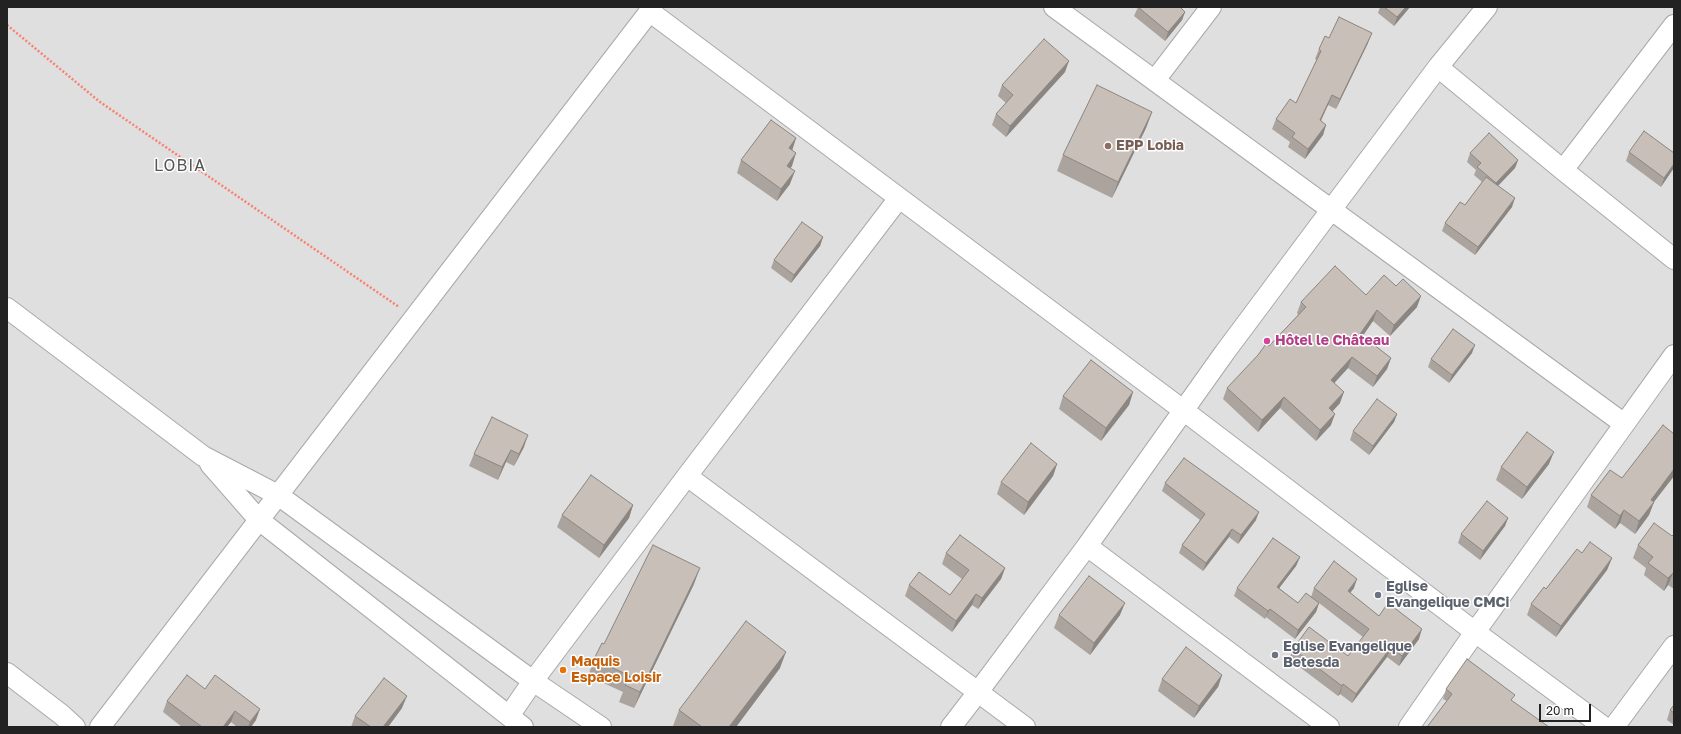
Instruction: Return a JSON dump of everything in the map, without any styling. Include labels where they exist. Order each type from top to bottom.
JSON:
[{"type":"street","points":[[1054,7],[1624,423]]},
{"type":"street","points":[[1155,80],[1211,7]]},
{"type":"street","points":[[951,727],[1087,546],[1183,410],[1331,210],[1438,67],[1487,7]]},
{"type":"street","points":[[100,727],[651,9],[1475,632],[1604,727]]},
{"type":"street","points":[[1563,170],[1674,25]]},
{"type":"street","points":[[1438,67],[1674,259]]},
{"type":"street","points":[[203,456],[259,520],[516,722],[533,682],[687,476],[899,198]]},
{"type":"street","points":[[7,308],[203,456],[278,495],[533,682],[600,727]]},
{"type":"street","points":[[1409,727],[1475,632],[1674,355]]},
{"type":"street","points":[[687,476],[1025,727]]},
{"type":"street","points":[[1087,546],[1329,727]]},
{"type":"street","points":[[1614,727],[1674,646]]},
{"type":"street","points":[[7,673],[62,715],[75,727]]},
{"type":"path","points":[[7,25],[100,102],[414,318]]},
{"type":"shaded area","points":[[7,7],[1674,7],[1674,727],[7,727]]},
{"type":"building","points":[[1138,7],[1180,7],[1185,12],[1168,32]]},
{"type":"building","points":[[1384,7],[1406,7],[1397,17]]},
{"type":"building","points":[[1339,17],[1372,33],[1340,99],[1332,95],[1320,120],[1326,125],[1308,149],[1292,137],[1295,133],[1276,119],[1290,99],[1296,103],[1321,51],[1319,49],[1325,36],[1329,38]]},
{"type":"building","points":[[1044,39],[1069,61],[1010,126],[996,114],[1013,95],[1002,85]]},
{"type":"building","points":[[1097,85],[1152,112],[1118,182],[1063,155]]},
{"type":"building","points":[[771,120],[796,138],[789,148],[796,153],[787,166],[795,171],[781,189],[741,160]]},
{"type":"building","points":[[1644,131],[1674,153],[1674,164],[1664,178],[1629,152]]},
{"type":"building","points":[[1489,133],[1518,160],[1496,183],[1477,167],[1481,163],[1470,153]]},
{"type":"building","points":[[1486,177],[1515,198],[1478,247],[1445,223],[1460,202],[1465,205]]},
{"type":"building","points":[[802,222],[823,237],[794,275],[774,260]]},
{"type":"building","points":[[1335,266],[1366,295],[1384,275],[1396,286],[1403,279],[1421,296],[1394,325],[1377,310],[1360,334],[1391,358],[1377,376],[1352,357],[1331,380],[1344,392],[1329,408],[1335,414],[1320,430],[1284,397],[1262,420],[1227,388],[1258,355],[1266,344],[1269,346],[1306,307],[1301,302]]},
{"type":"building","points":[[1453,329],[1475,345],[1452,375],[1431,359]]},
{"type":"building","points":[[1091,360],[1133,392],[1106,428],[1063,396]]},
{"type":"building","points":[[1377,399],[1397,414],[1373,446],[1353,431]]},
{"type":"building","points":[[492,417],[528,435],[519,454],[511,450],[502,467],[474,454]]},
{"type":"building","points":[[1663,425],[1674,434],[1674,469],[1651,500],[1654,502],[1639,521],[1624,510],[1620,516],[1591,495],[1610,470],[1622,478]]},
{"type":"building","points":[[1527,432],[1554,452],[1527,487],[1501,467]]},
{"type":"building","points":[[1031,443],[1057,464],[1028,502],[1001,482]]},
{"type":"building","points":[[1184,458],[1259,512],[1241,535],[1232,529],[1206,563],[1182,545],[1205,514],[1165,483]]},
{"type":"building","points":[[591,475],[633,505],[604,545],[562,515]]},
{"type":"building","points":[[1487,501],[1508,518],[1483,551],[1461,534]]},
{"type":"building","points":[[1654,523],[1672,536],[1674,534],[1674,573],[1668,578],[1648,563],[1653,557],[1638,545]]},
{"type":"building","points":[[960,535],[1005,568],[982,598],[976,594],[956,621],[909,585],[919,572],[950,595],[969,570],[946,553]]},
{"type":"building","points":[[1273,538],[1300,557],[1277,587],[1298,603],[1306,593],[1319,603],[1298,630],[1270,609],[1268,611],[1237,588]]},
{"type":"building","points":[[1590,542],[1612,558],[1561,626],[1531,604],[1544,587],[1546,589],[1577,549],[1582,553]]},
{"type":"building","points":[[653,545],[700,568],[640,692],[625,685],[630,676],[594,659],[602,643],[604,644]]},
{"type":"building","points":[[1334,561],[1357,579],[1348,591],[1379,616],[1388,603],[1422,629],[1402,656],[1391,647],[1356,694],[1343,684],[1342,686],[1293,649],[1309,627],[1348,656],[1369,629],[1314,588]]},
{"type":"building","points":[[1089,576],[1125,603],[1094,643],[1059,615]]},
{"type":"building","points":[[746,621],[786,652],[729,727],[702,727],[679,710]]},
{"type":"building","points":[[1186,647],[1222,675],[1199,706],[1162,679]]},
{"type":"building","points":[[1467,659],[1515,695],[1511,700],[1549,727],[1427,727],[1452,694],[1446,689]]},
{"type":"building","points":[[187,675],[205,689],[215,675],[260,709],[250,722],[235,711],[223,727],[202,727],[167,701]]},
{"type":"building","points":[[384,678],[407,696],[383,727],[371,727],[355,716]]},
{"type":"building","points":[[1674,705],[1674,713],[1670,710]]},
{"type":"place","name":"EPP Lobia","points":[[1108,146]]},
{"type":"place","name":"Hôtel le Château","points":[[1267,341]]},
{"type":"place","name":"Eglise Evangelique CMCi","points":[[1378,595]]},
{"type":"place","name":"Eglise Evangelique Betesda","points":[[1275,655]]},
{"type":"place","name":"Maquis Espace Loisir","points":[[563,670]]},
{"type":"district","name":"LOBIA","points":[[180,166]]}]
